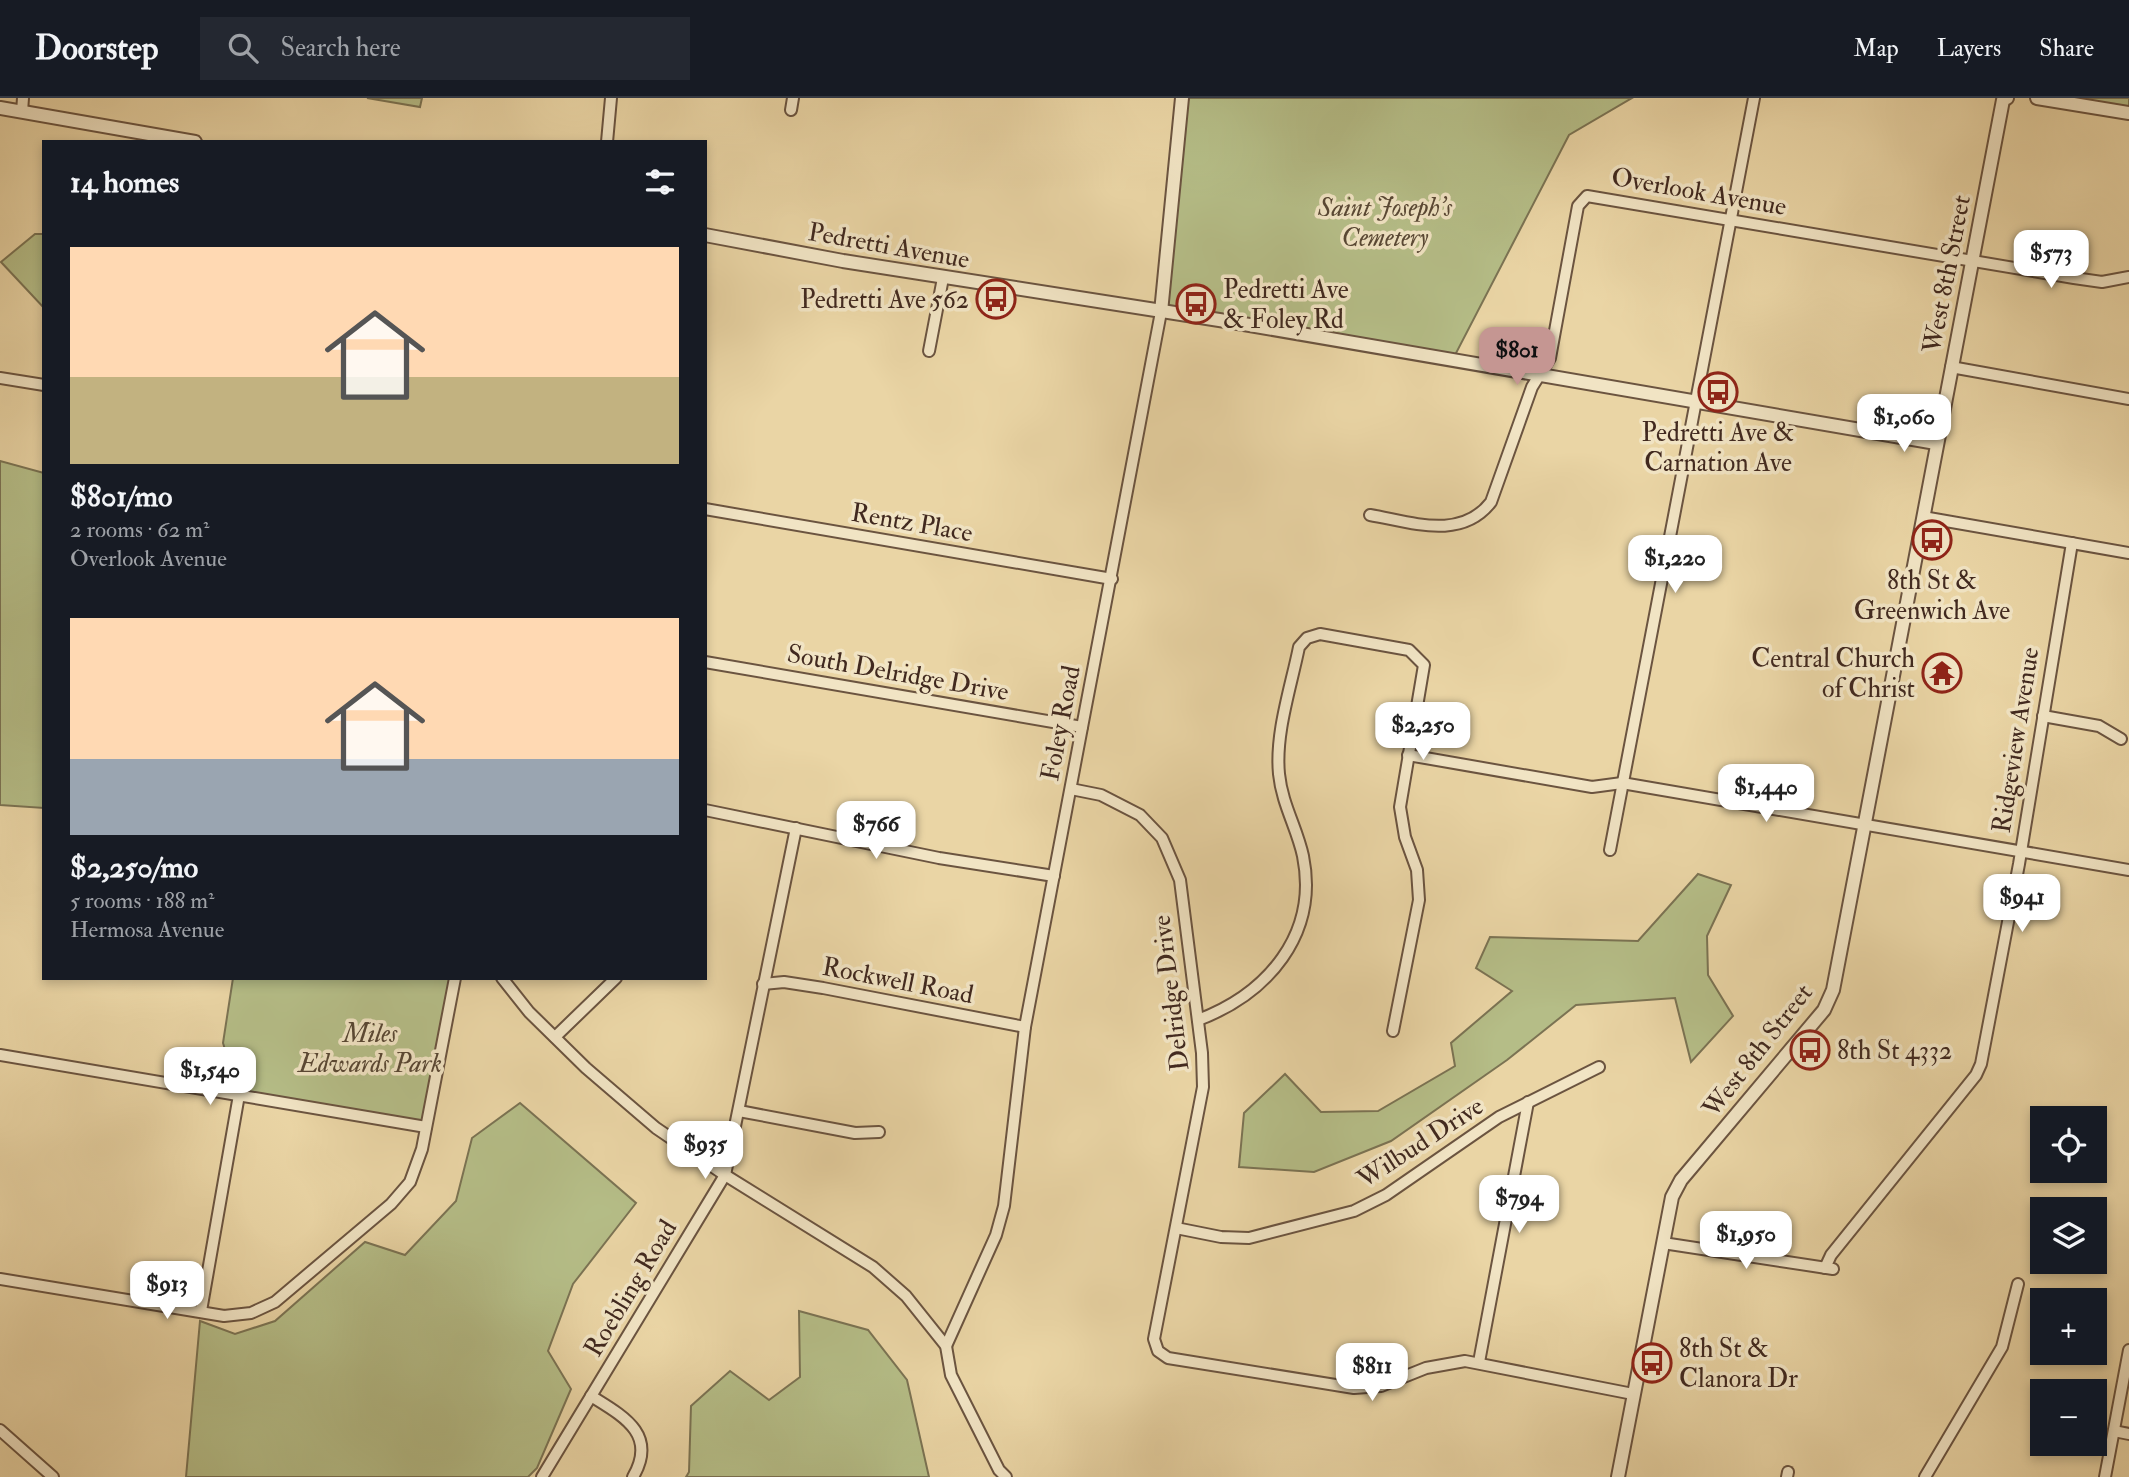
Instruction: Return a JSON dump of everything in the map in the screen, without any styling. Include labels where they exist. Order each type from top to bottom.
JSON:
[{"type":"street","points":[[22,112],[23,98]]},
{"type":"street","points":[[607,140],[611,98]]},
{"type":"street","points":[[791,110],[793,98]]},
{"type":"street","name":"Foley Road","points":[[946,1346],[996,1235],[1004,1206],[1025,1027],[1161,312],[1182,98]]},
{"type":"street","points":[[1610,850],[1754,98]]},
{"type":"street","points":[[2037,98],[2129,113]]},
{"type":"street","name":"West 8th Street","points":[[1618,1477],[1676,1186],[1829,1001],[2005,99]]},
{"type":"street","points":[[0,108],[183,140]]},
{"type":"street","name":"Overlook Avenue","points":[[1370,515],[1441,527],[1463,524],[1479,516],[1495,494],[1532,387],[1542,375],[1550,358],[1578,206],[1583,198],[1595,196],[2102,282],[2129,277]]},
{"type":"street","name":"Pedretti Avenue","points":[[707,235],[943,278],[1542,375],[1936,443]]},
{"type":"street","points":[[929,351],[943,278]]},
{"type":"street","points":[[1951,367],[2129,399]]},
{"type":"street","points":[[0,378],[42,385]]},
{"type":"street","name":"Rentz Place","points":[[707,509],[1112,579]]},
{"type":"street","points":[[1923,517],[2129,553]]},
{"type":"street","name":"Ridgeview Avenue","points":[[1663,1243],[1829,1268],[1830,1255],[1976,1074],[1981,1064],[2020,851],[2072,543]]},
{"type":"street","points":[[1198,1020],[1233,1005],[1265,982],[1285,958],[1300,926],[1306,890],[1304,859],[1286,809],[1279,771],[1281,737],[1299,647],[1307,638],[1320,634],[1416,653],[1421,659],[1424,673],[1401,794],[1401,820],[1417,870],[1419,900],[1394,1031]]},
{"type":"street","name":"South Delridge Drive","points":[[707,662],[1082,727]]},
{"type":"street","points":[[2043,716],[2099,726],[2121,739]]},
{"type":"street","points":[[1408,755],[1592,787],[1622,783],[2129,870]]},
{"type":"street","name":"Delridge Drive","points":[[1071,789],[1101,795],[1129,807],[1153,828],[1171,854],[1180,880],[1198,1020],[1203,1087],[1156,1333],[1158,1351],[1168,1358],[1354,1388],[1394,1383],[1443,1363],[1479,1363]]},
{"type":"street","points":[[707,810],[939,858],[1054,876]]},
{"type":"street","name":"Roebling Road","points":[[542,1477],[726,1175],[796,828]]},
{"type":"street","points":[[0,1279],[225,1316],[251,1313],[275,1302],[391,1204],[410,1182],[422,1149],[455,980]]},
{"type":"street","points":[[504,980],[529,1012],[622,1100],[726,1175],[873,1267],[906,1296],[946,1346],[951,1375],[999,1470],[1006,1477]]},
{"type":"street","points":[[555,1037],[614,980]]},
{"type":"street","name":"Rockwell Road","points":[[763,984],[784,982],[823,988],[1025,1027]]},
{"type":"street","points":[[0,1055],[426,1127]]},
{"type":"street","name":"Wilbud Drive","points":[[1176,1228],[1221,1237],[1249,1238],[1354,1211],[1386,1195],[1499,1117],[1599,1067]]},
{"type":"street","points":[[201,1311],[239,1095]]},
{"type":"street","points":[[1528,1102],[1479,1363],[1633,1394]]},
{"type":"street","points":[[739,1111],[855,1133],[879,1132]]},
{"type":"street","points":[[1925,1477],[2002,1347],[2018,1284]]},
{"type":"street","points":[[2105,1477],[2129,1350]]},
{"type":"street","points":[[591,1396],[624,1417],[636,1430],[641,1455],[633,1477]]},
{"type":"street","points":[[0,1430],[53,1477]]},
{"type":"street","points":[[2114,1431],[2129,1434]]},
{"type":"green space","points":[[367,98],[422,98],[420,107]]},
{"type":"green space","name":"Saint Joseph’s Cemetery","points":[[1182,98],[1632,98],[1569,135],[1453,359],[1161,312]]},
{"type":"green space","points":[[2037,98],[2129,98],[2129,113]]},
{"type":"green space","points":[[35,234],[42,234],[42,306],[1,262]]},
{"type":"green space","points":[[0,461],[42,472],[42,808],[0,805]]},
{"type":"green space","points":[[1698,874],[1731,885],[1707,936],[1708,975],[1733,1016],[1691,1062],[1675,998],[1576,1005],[1507,1060],[1391,1141],[1314,1172],[1239,1167],[1244,1113],[1285,1074],[1321,1112],[1378,1111],[1455,1066],[1451,1043],[1512,991],[1476,968],[1490,937],[1638,941]]},
{"type":"green space","name":"Miles Edwards Park","points":[[233,980],[455,980],[426,1127],[239,1095],[238,1074],[232,1072],[223,1043]]},
{"type":"green space","points":[[520,1103],[636,1203],[573,1284],[548,1351],[571,1389],[537,1468],[528,1477],[186,1477],[200,1321],[235,1334],[275,1321],[365,1242],[405,1255],[456,1201],[472,1138]]},
{"type":"green space","points":[[799,1311],[868,1330],[907,1380],[929,1477],[686,1477],[689,1472],[691,1406],[730,1371],[769,1400],[800,1377]]},
{"type":"place","name":"Pedretti Ave 562","points":[[996,299]]},
{"type":"place","name":"Pedretti Ave & Foley Rd","points":[[1196,304]]},
{"type":"place","name":"Pedretti Ave & Carnation Ave","points":[[1718,392]]},
{"type":"place","name":"8th St & Greenwich Ave","points":[[1932,540]]},
{"type":"place","name":"Central Church of Christ","points":[[1942,673]]},
{"type":"place","name":"8th St 4332","points":[[1810,1050]]},
{"type":"place","name":"8th St & Clanora Dr","points":[[1652,1363]]}]
